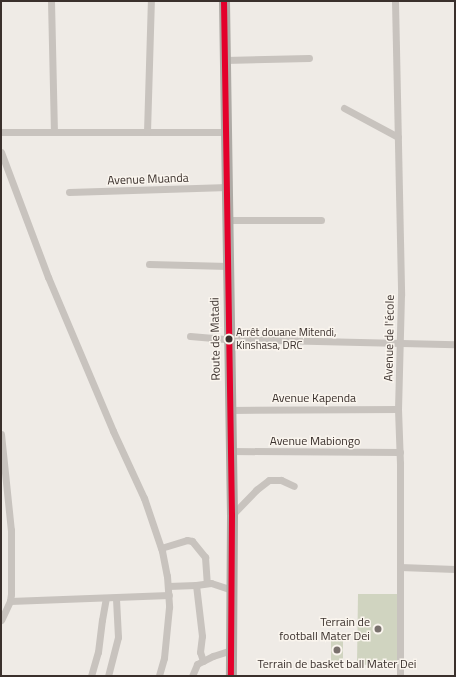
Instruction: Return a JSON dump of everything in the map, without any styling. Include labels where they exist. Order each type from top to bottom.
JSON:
[{"type":"highway","name":"Route de Matadi","points":[[224,1],[228,188],[229,410],[232,515],[231,676]]},
{"type":"street","points":[[51,1],[54,132]]},
{"type":"street","points":[[147,132],[151,1]]},
{"type":"street","name":"Avenue de l'école","points":[[395,1],[401,295],[398,409],[400,452],[400,676]]},
{"type":"street","points":[[225,60],[309,58]]},
{"type":"street","points":[[344,108],[398,137]]},
{"type":"street","points":[[1,132],[226,132]]},
{"type":"street","points":[[1,152],[48,277],[113,431],[144,498],[161,548],[169,595],[168,635],[159,676]]},
{"type":"street","name":"Avenue Muanda","points":[[69,192],[228,188]]},
{"type":"street","points":[[228,220],[321,220]]},
{"type":"street","points":[[149,264],[228,266]]},
{"type":"street","points":[[190,336],[228,339],[455,344]]},
{"type":"street","name":"Avenue Kapenda","points":[[229,410],[398,409]]},
{"type":"street","points":[[1,434],[11,530],[10,601],[1,620]]},
{"type":"street","name":"Avenue Mabiongo","points":[[230,452],[400,452]]},
{"type":"street","points":[[232,515],[256,490],[270,480],[281,480],[294,486]]},
{"type":"street","points":[[161,548],[187,540],[192,541],[205,557],[207,583]]},
{"type":"street","points":[[400,567],[455,569]]},
{"type":"street","points":[[168,586],[207,583],[232,590]]},
{"type":"street","points":[[196,584],[202,636],[200,652],[203,661]]},
{"type":"street","points":[[10,601],[169,595]]},
{"type":"street","points":[[91,676],[98,652],[106,598]]},
{"type":"street","points":[[108,676],[118,637],[116,598]]},
{"type":"street","points":[[192,676],[196,665],[232,650]]},
{"type":"green space","name":"Terrain de football Mater Dei","points":[[358,594],[398,594],[398,664],[357,665]]},
{"type":"green space","name":"Terrain de basket ball Mater Dei","points":[[343,637],[343,662],[331,662],[331,638]]},
{"type":"transit line","points":[[224,1],[232,515],[231,676]]},
{"type":"place","name":"Arrêt douane Mitendi, Kinshasa, DRC","points":[[229,339]]},
{"type":"place","name":"Terrain de football Mater Dei","points":[[378,629]]},
{"type":"place","name":"Terrain de basket ball Mater Dei","points":[[337,650]]}]
